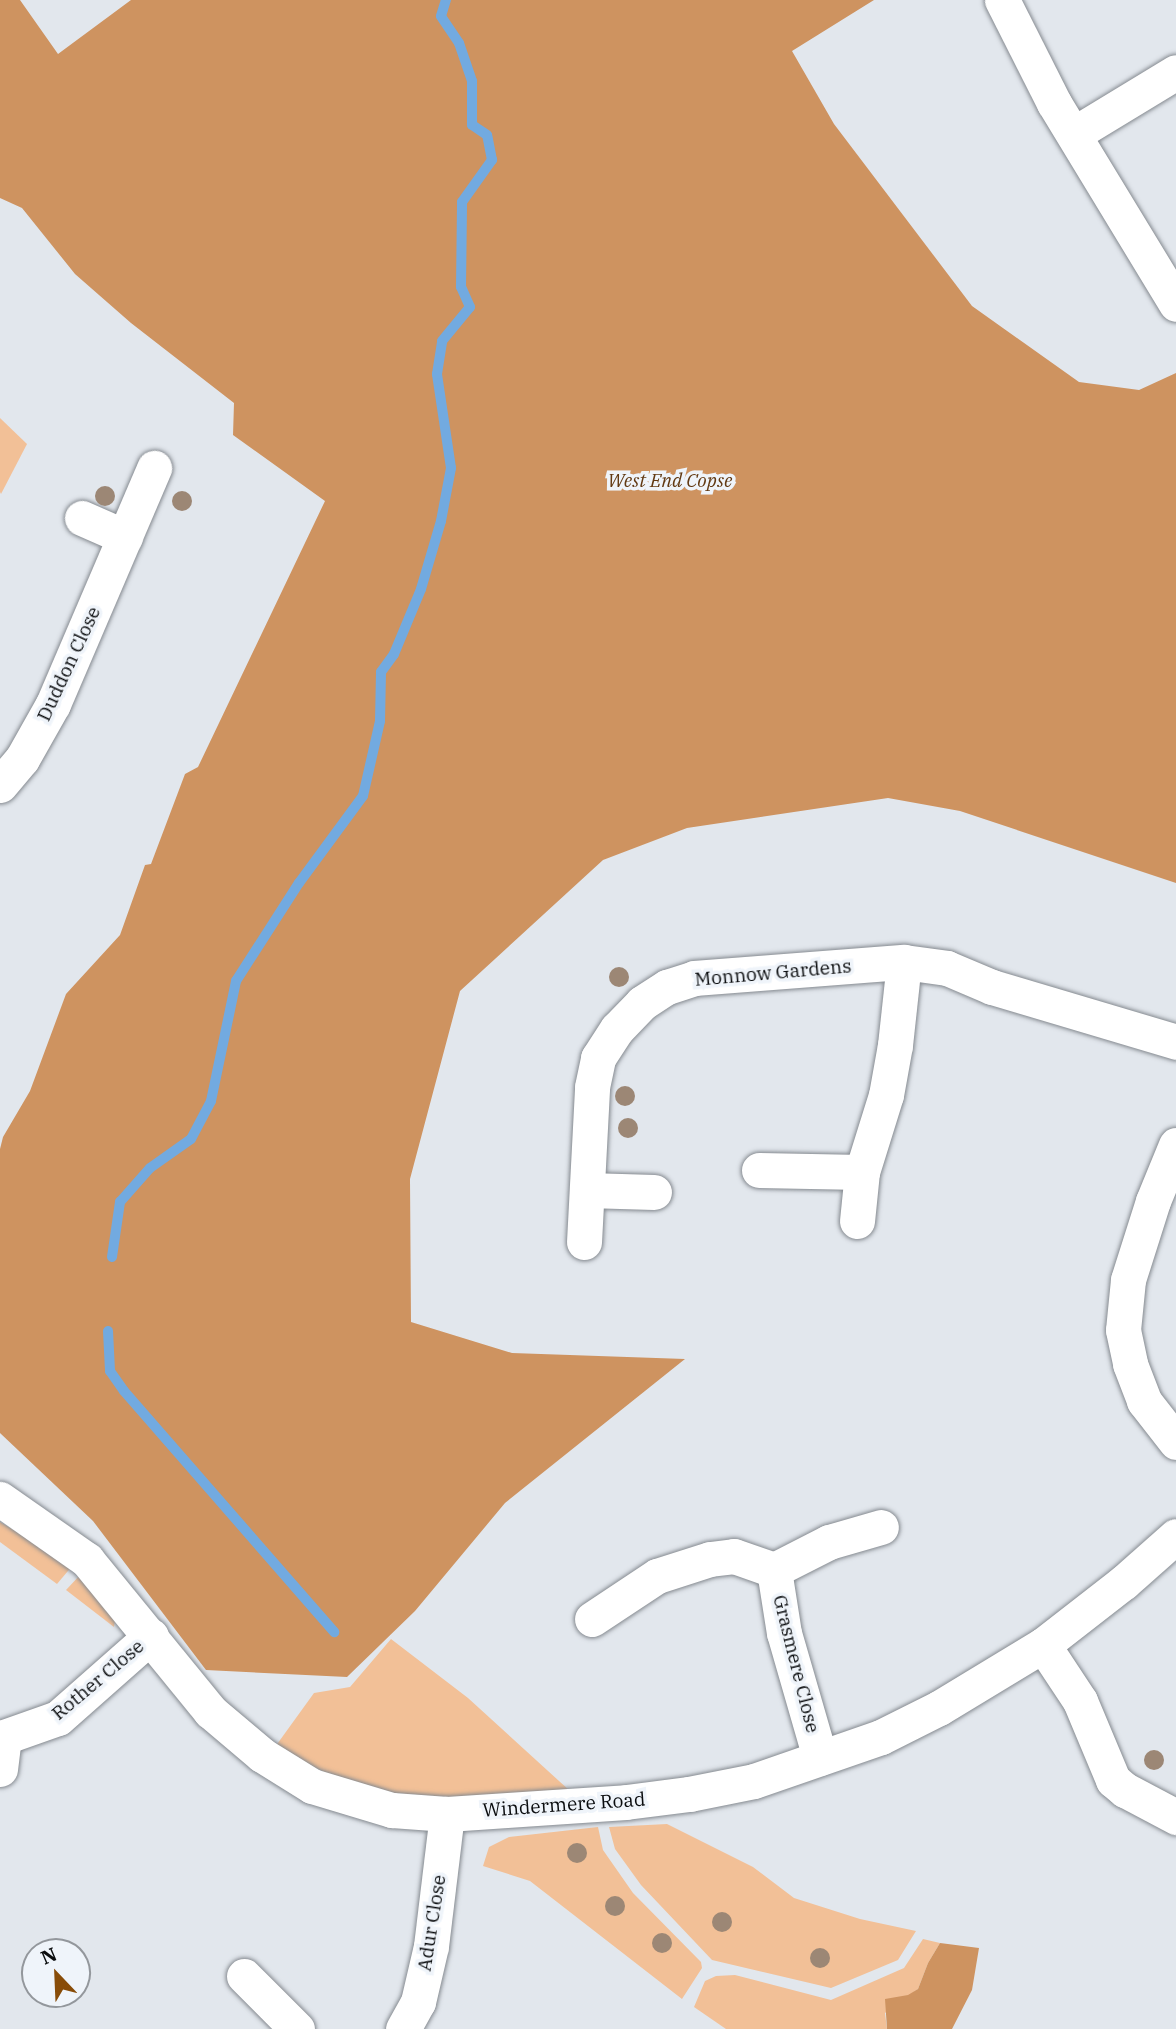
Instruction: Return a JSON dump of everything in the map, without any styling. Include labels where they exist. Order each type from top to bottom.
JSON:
[{"type":"street","points":[[1002,0],[1073,134],[1176,304]]},
{"type":"street","points":[[1073,134],[1176,72]]},
{"type":"street","name":"Duddon Close","points":[[0,785],[22,759],[53,704],[154,468]]},
{"type":"street","points":[[82,518],[125,537]]},
{"type":"street","points":[[858,1221],[862,1172],[886,1095],[895,1045],[904,962]]},
{"type":"street","name":"Monnow Gardens","points":[[584,1242],[592,1087],[598,1058],[617,1029],[642,1003],[667,987],[694,978],[904,962],[947,968],[992,987],[1176,1042]]},
{"type":"street","points":[[1176,1145],[1153,1201],[1128,1280],[1123,1330],[1130,1364],[1144,1401],[1176,1442]]},
{"type":"street","points":[[759,1170],[862,1172]]},
{"type":"street","points":[[587,1190],[654,1192]]},
{"type":"street","name":"Windermere Road","points":[[0,1499],[87,1560],[210,1711],[262,1755],[312,1786],[393,1810],[447,1814],[626,1802],[689,1794],[754,1781],[881,1737],[939,1708],[1043,1645],[1124,1583],[1176,1536]]},
{"type":"street","name":"Grasmere Close","points":[[592,1619],[657,1576],[710,1559],[734,1556],[774,1570],[829,1542],[881,1527]]},
{"type":"street","name":"Grasmere Close","points":[[774,1570],[785,1633],[820,1758]]},
{"type":"street","name":"Rother Close","points":[[1,1747],[58,1718],[151,1636]]},
{"type":"street","points":[[1043,1645],[1080,1701],[1113,1780],[1125,1790],[1174,1811]]},
{"type":"street","name":"Adur Close","points":[[403,2029],[418,2002],[431,1946],[447,1814]]},
{"type":"street","points":[[244,1976],[297,2029]]},
{"type":"shaded area","points":[[0,418],[27,444],[1,494],[0,492]]},
{"type":"shaded area","points":[[0,1522],[73,1565],[57,1584],[0,1542]]},
{"type":"shaded area","points":[[81,1574],[115,1620],[114,1627],[66,1590]]},
{"type":"shaded area","points":[[391,1639],[468,1698],[570,1791],[453,1798],[393,1793],[332,1776],[275,1747],[314,1693],[350,1687]]},
{"type":"shaded area","points":[[667,1824],[753,1867],[794,1898],[860,1919],[916,1931],[898,1960],[831,1988],[712,1960],[641,1885],[615,1849],[609,1827]]},
{"type":"shaded area","points":[[598,1827],[603,1850],[633,1893],[701,1962],[702,1968],[682,1999],[530,1881],[483,1866],[489,1847],[509,1837]]},
{"type":"shaded area","points":[[923,1939],[940,1943],[928,1963],[918,1989],[885,2013],[887,2029],[726,2029],[694,2007],[705,1981],[716,1976],[735,1975],[831,2000],[904,1968]]},
{"type":"green space","name":"West End Copse","points":[[0,0],[20,0],[58,54],[131,0],[874,0],[792,51],[834,124],[972,306],[1079,382],[1139,390],[1176,373],[1176,883],[960,811],[888,798],[687,828],[603,860],[460,991],[410,1179],[411,1322],[512,1353],[685,1359],[505,1503],[415,1611],[347,1677],[206,1670],[93,1521],[0,1433],[0,1149],[3,1137],[30,1091],[66,994],[120,935],[145,865],[151,864],[185,774],[198,767],[325,501],[233,435],[234,403],[131,323],[75,274],[22,208],[0,198]]},
{"type":"green space","points":[[940,1943],[979,1948],[972,1990],[952,2029],[887,2029],[885,1999],[908,1995],[918,1989],[928,1963]]},
{"type":"waterway","points":[[112,1257],[120,1202],[150,1168],[191,1139],[211,1101],[236,981],[299,883],[363,796],[380,721],[381,672],[394,654],[421,589],[441,521],[451,468],[437,374],[442,341],[470,307],[461,287],[462,202],[492,160],[487,135],[472,125],[472,81],[459,43],[441,16],[446,0]]},
{"type":"waterway","points":[[108,1331],[110,1371],[124,1391],[334,1632]]}]
